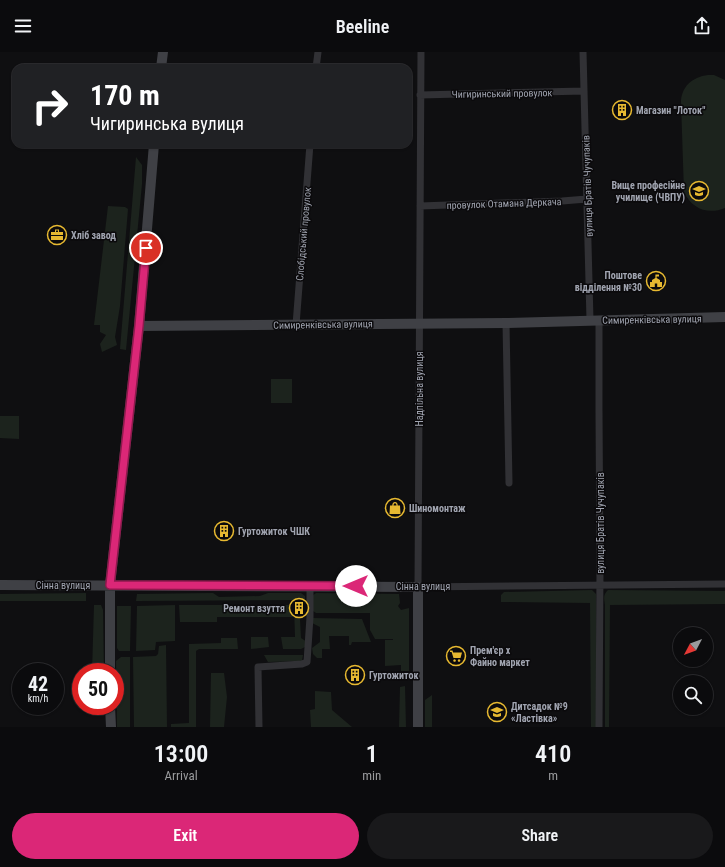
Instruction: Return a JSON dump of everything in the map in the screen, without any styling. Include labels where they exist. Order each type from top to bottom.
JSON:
[{"type":"main road","points":[[162,64],[163,52]]},
{"type":"main road","points":[[110,663],[110,585],[139,326],[154,148]]},
{"type":"main road","name":"Симиренківська вулиця","points":[[139,326],[506,323],[725,317]]},
{"type":"main road","name":"Сінна вулиця","points":[[0,585],[418,586]]},
{"type":"main road","name":"Надпільна вулиця","points":[[418,586],[418,727]]},
{"type":"main road","points":[[110,715],[111,727]]},
{"type":"street","points":[[316,64],[318,52]]},
{"type":"street","name":"Надпільна вулиця","points":[[418,586],[420,52]]},
{"type":"street","name":"вулиця Братів Чучупаків","points":[[583,52],[587,199],[595,320],[598,412],[600,585],[599,727]]},
{"type":"street","name":"Чигиринський провулок","points":[[420,95],[584,91]]},
{"type":"street","name":"Слобідський провулок","points":[[296,325],[310,148]]},
{"type":"street","name":"провулок Отамана Деркача","points":[[420,206],[587,199]]},
{"type":"street","points":[[506,323],[509,483]]},
{"type":"street","name":"Сінна вулиця","points":[[418,586],[725,584]]},
{"type":"street","points":[[259,727],[258,667],[294,665],[308,662],[310,586]]},
{"type":"shaded area","points":[[708,75],[714,75],[725,80],[725,208],[713,211],[701,209],[691,203],[684,192],[681,103],[683,92],[692,81]]},
{"type":"shaded area","points":[[136,157],[142,165],[142,184],[126,350],[120,349]]},
{"type":"shaded area","points":[[108,206],[125,207],[128,209],[120,306],[115,337],[117,345],[102,352],[100,344],[106,335],[100,332],[100,325],[94,325]]},
{"type":"shaded area","points":[[271,379],[292,379],[292,403],[271,403]]},
{"type":"shaded area","points":[[0,416],[19,416],[19,439],[0,438]]},
{"type":"shaded area","points":[[592,590],[596,594],[596,727],[591,727],[590,603],[501,602],[501,595],[504,592]]},
{"type":"shaded area","points":[[608,590],[725,591],[725,604],[610,605],[609,727],[605,727],[604,598],[605,593]]},
{"type":"shaded area","points":[[86,593],[86,601],[0,601],[0,594]]},
{"type":"shaded area","points":[[213,593],[219,597],[260,596],[268,593],[301,593],[305,596],[305,600],[136,601],[137,594]]},
{"type":"shaded area","points":[[316,593],[399,594],[400,603],[398,606],[401,610],[409,608],[409,671],[401,671],[401,665],[385,666],[385,640],[393,639],[375,639],[370,630],[370,613],[316,613],[313,611],[312,596]]},
{"type":"shaded area","points":[[94,605],[101,605],[103,610],[104,663],[92,663]]},
{"type":"shaded area","points":[[175,605],[175,641],[156,642],[155,650],[136,651],[137,606]]},
{"type":"shaded area","points":[[179,605],[292,605],[293,617],[217,617],[217,622],[180,622]]},
{"type":"shaded area","points":[[117,606],[131,606],[130,651],[119,651],[117,648]]},
{"type":"shaded area","points":[[294,606],[308,606],[308,614],[300,619],[301,638],[307,642],[305,647],[301,649],[283,649],[281,637],[295,637]]},
{"type":"shaded area","points":[[313,618],[362,619],[371,642],[352,642],[351,645],[349,645],[349,636],[329,636],[330,649],[322,649],[322,658],[317,658],[313,654],[312,648],[320,642],[320,627],[312,623]]},
{"type":"shaded area","points":[[251,637],[268,637],[269,647],[251,649]]},
{"type":"shaded area","points":[[221,638],[237,638],[238,649],[199,649],[196,651],[196,727],[171,727],[171,724],[189,723],[189,644],[221,643]]},
{"type":"shaded area","points":[[166,645],[167,727],[134,727],[133,657],[156,656],[158,654],[159,646]]},
{"type":"shaded area","points":[[264,655],[303,655],[302,661],[268,662]]},
{"type":"shaded area","points":[[121,657],[130,657],[130,727],[117,727],[117,715],[124,715],[124,663],[116,663],[116,661]]},
{"type":"shaded area","points":[[211,673],[224,673],[227,697],[224,727],[210,727]]},
{"type":"shaded area","points":[[405,686],[406,727],[399,727],[400,687]]},
{"type":"shaded area","points":[[315,691],[331,692],[332,710],[352,727],[311,727],[310,710],[315,709]]},
{"type":"shaded area","points":[[432,695],[432,727],[425,727],[425,700]]},
{"type":"place","name":"Магазин \"Лоток\"","points":[[622,110]]},
{"type":"place","name":"Вище професійне училище (ЧВПУ)","points":[[699,191]]},
{"type":"place","name":"Хліб завод","points":[[57,235]]},
{"type":"place","name":"Поштове відділення №30","points":[[656,281]]},
{"type":"place","name":"Шиномонтаж","points":[[395,508]]},
{"type":"place","name":"Гуртожиток ЧШК","points":[[224,531]]},
{"type":"place","name":"Ремонт взуття","points":[[299,608]]},
{"type":"place","name":"Прем'єр х Файно маркет","points":[[456,656]]},
{"type":"place","name":"Гуртожиток","points":[[355,675]]},
{"type":"place","name":"Дитсадок №9 «Ластівка»","points":[[497,712]]},
{"type":"route","points":[[146,248],[139,326],[110,585],[356,586]]}]
